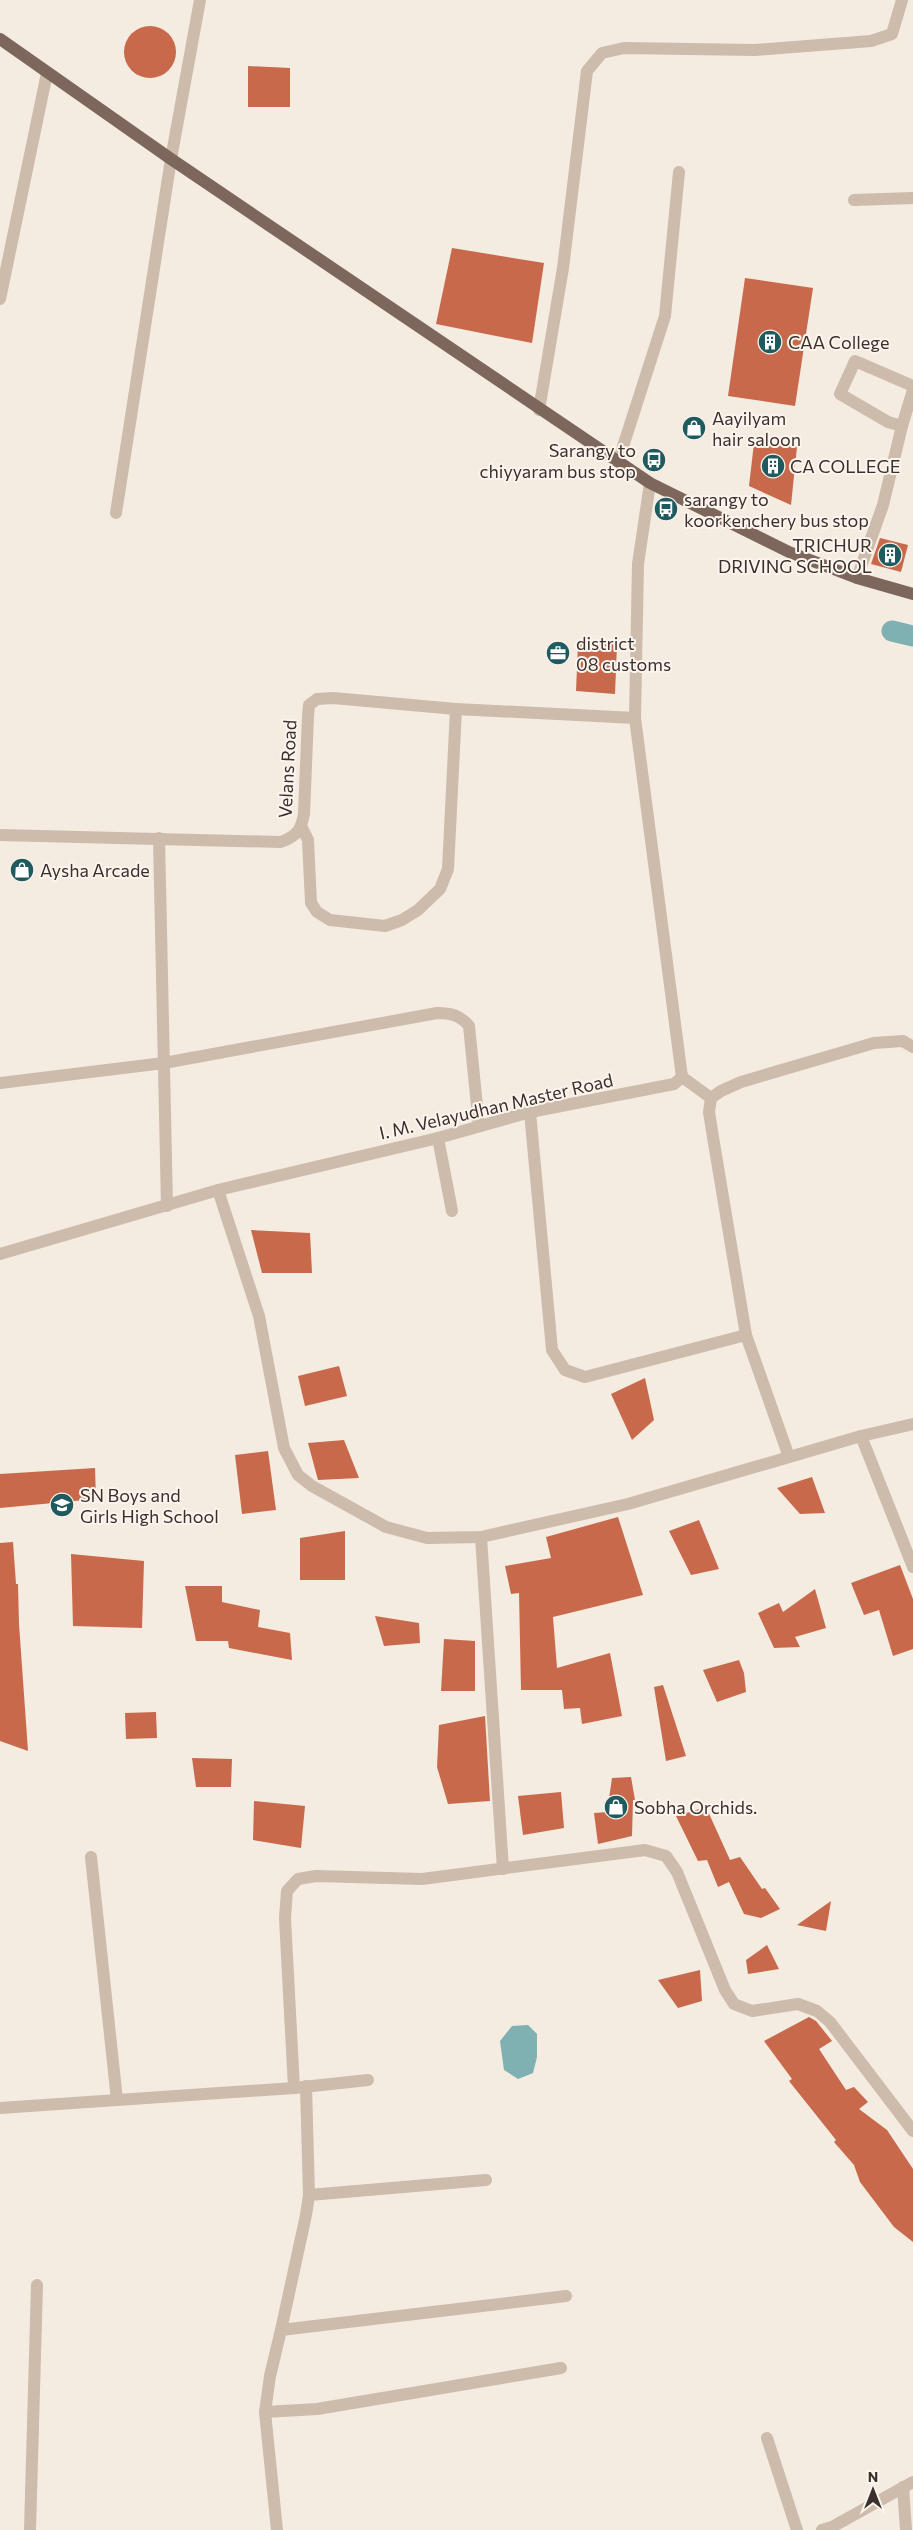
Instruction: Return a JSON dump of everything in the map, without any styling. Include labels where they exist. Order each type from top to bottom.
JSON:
[{"type":"main road","points":[[0,39],[171,159],[539,410],[650,483],[788,552],[857,578],[913,594]]},
{"type":"street","points":[[116,513],[171,159],[200,0]]},
{"type":"street","points":[[539,410],[563,268],[587,71],[602,53],[624,48],[754,50],[871,41],[892,34],[902,0]]},
{"type":"street","points":[[0,299],[47,73]]},
{"type":"street","points":[[618,462],[665,316],[679,172]]},
{"type":"street","points":[[854,200],[913,198]]},
{"type":"street","points":[[903,422],[888,422],[840,394],[855,361],[913,386]]},
{"type":"street","points":[[857,578],[883,505],[903,422],[913,390]]},
{"type":"street","points":[[650,483],[638,564],[635,718],[682,1076],[711,1098]]},
{"type":"street","name":"Velans Road","points":[[0,835],[281,842],[294,837],[302,828],[304,814],[309,705],[317,699],[333,698],[456,709],[635,718]]},
{"type":"street","points":[[302,828],[309,846],[311,902],[317,912],[330,920],[385,926],[402,920],[418,910],[440,889],[448,868],[456,709]]},
{"type":"street","points":[[159,838],[167,1206]]},
{"type":"street","points":[[0,1083],[164,1064],[437,1013],[449,1013],[461,1017],[469,1026],[479,1126]]},
{"type":"street","points":[[788,1457],[746,1335],[709,1112],[711,1098],[741,1082],[874,1043],[903,1041],[913,1046]]},
{"type":"street","name":"I. M. Velayudhan Master Road","points":[[0,1254],[218,1190],[438,1138],[530,1112],[674,1084],[682,1076]]},
{"type":"street","points":[[530,1112],[552,1350],[565,1370],[585,1376],[746,1335]]},
{"type":"street","points":[[438,1138],[452,1211]]},
{"type":"street","points":[[218,1190],[259,1316],[284,1448],[298,1475],[312,1486],[386,1527],[427,1538],[481,1537],[628,1504],[861,1436],[913,1424]]},
{"type":"street","points":[[861,1436],[913,1567]]},
{"type":"street","points":[[481,1537],[503,1869]]},
{"type":"street","points":[[278,2530],[265,2412],[270,2376],[306,2215],[308,2195],[285,1918],[287,1891],[298,1879],[316,1876],[422,1879],[646,1850],[666,1856],[677,1872],[725,1990],[734,2004],[752,2012],[798,2004],[817,2012],[830,2022],[913,2132]]},
{"type":"street","points":[[91,1857],[117,2100]]},
{"type":"street","points":[[0,2108],[300,2087],[368,2080]]},
{"type":"street","points":[[308,2195],[486,2180]]},
{"type":"street","points":[[30,2530],[37,2285]]},
{"type":"street","points":[[281,2330],[566,2296]]},
{"type":"street","points":[[265,2412],[317,2409],[561,2368]]},
{"type":"street","points":[[768,2438],[797,2530]]},
{"type":"street","points":[[822,2530],[832,2527],[908,2484]]},
{"type":"street","points":[[906,2530],[908,2484]]},
{"type":"water","points":[[528,2025],[537,2034],[537,2057],[533,2073],[518,2079],[504,2070],[500,2041],[512,2026]]},
{"type":"building","points":[[145,26],[155,26],[164,30],[172,38],[176,52],[172,66],[164,74],[155,78],[145,78],[136,74],[128,66],[124,57],[124,47],[128,38],[136,30]]},
{"type":"building","points":[[248,66],[290,68],[290,107],[248,107]]},
{"type":"building","points":[[452,248],[544,263],[532,343],[436,324]]},
{"type":"building","name":"CAA College","points":[[745,278],[813,288],[795,406],[728,396]]},
{"type":"building","name":"CA COLLEGE","points":[[754,443],[797,447],[791,505],[749,486]]},
{"type":"building","name":"TRICHUR DRIVING SCHOOL","points":[[880,538],[908,545],[901,572],[871,564]]},
{"type":"building","points":[[578,644],[617,644],[615,694],[576,691]]},
{"type":"building","points":[[251,1230],[310,1233],[312,1273],[262,1273]]},
{"type":"building","points":[[339,1366],[347,1396],[305,1406],[298,1376]]},
{"type":"building","points":[[645,1378],[654,1420],[632,1440],[611,1394]]},
{"type":"building","points":[[344,1440],[359,1478],[318,1480],[308,1443]]},
{"type":"building","points":[[268,1451],[276,1510],[242,1514],[235,1455]]},
{"type":"building","points":[[95,1468],[96,1499],[0,1508],[0,1474]]},
{"type":"building","points":[[812,1477],[825,1513],[800,1514],[777,1488]]},
{"type":"building","points":[[618,1517],[643,1595],[553,1617],[557,1668],[610,1653],[622,1716],[582,1724],[580,1708],[564,1709],[562,1690],[521,1690],[519,1593],[511,1594],[505,1566],[551,1558],[546,1537]]},
{"type":"building","points":[[699,1520],[719,1569],[691,1575],[669,1531]]},
{"type":"building","points":[[345,1531],[345,1580],[300,1580],[300,1538]]},
{"type":"building","points":[[13,1542],[16,1584],[18,1584],[28,1751],[0,1741],[0,1543]]},
{"type":"building","points":[[71,1554],[144,1561],[142,1628],[73,1626]]},
{"type":"building","points":[[900,1565],[913,1599],[913,1649],[893,1656],[879,1610],[864,1615],[851,1583]]},
{"type":"building","points":[[185,1586],[222,1586],[222,1602],[260,1610],[258,1627],[290,1633],[292,1660],[229,1648],[228,1641],[196,1641]]},
{"type":"building","points":[[815,1589],[826,1628],[795,1637],[800,1647],[774,1648],[758,1613],[779,1603],[783,1612]]},
{"type":"building","points":[[375,1616],[419,1623],[420,1643],[384,1646]]},
{"type":"building","points":[[444,1639],[475,1641],[475,1691],[441,1691]]},
{"type":"building","points":[[739,1660],[744,1673],[746,1692],[717,1702],[703,1670]]},
{"type":"building","points":[[663,1685],[686,1756],[666,1761],[654,1687]]},
{"type":"building","points":[[156,1712],[157,1738],[126,1739],[125,1713]]},
{"type":"building","points":[[485,1716],[490,1801],[448,1804],[437,1767],[439,1725]]},
{"type":"building","points":[[192,1758],[232,1759],[231,1787],[196,1787]]},
{"type":"building","points":[[631,1777],[635,1800],[633,1800],[632,1836],[598,1844],[594,1813],[607,1812],[612,1778]]},
{"type":"building","points":[[561,1792],[564,1828],[523,1835],[518,1796]]},
{"type":"building","points":[[254,1801],[305,1806],[301,1848],[253,1840]]},
{"type":"building","points":[[706,1807],[730,1860],[740,1857],[762,1889],[765,1888],[780,1909],[761,1918],[744,1914],[729,1882],[718,1887],[707,1860],[698,1861],[676,1816]]},
{"type":"building","points":[[831,1901],[826,1931],[797,1925]]},
{"type":"building","points":[[767,1945],[779,1969],[748,1974],[746,1960]]},
{"type":"building","points":[[700,1970],[702,2001],[678,2008],[658,1980]]},
{"type":"building","points":[[809,2017],[816,2021],[832,2041],[819,2049],[846,2090],[854,2087],[868,2102],[859,2109],[887,2130],[913,2169],[913,2242],[894,2227],[860,2182],[854,2165],[834,2142],[836,2140],[789,2081],[792,2079],[764,2041]]},
{"type":"waterway","points":[[892,631],[913,636]]},
{"type":"place","name":"CAA College","points":[[770,342]]},
{"type":"place","name":"Aayilyam hair saloon","points":[[694,428]]},
{"type":"place","name":"Sarangy to chiyyaram bus stop","points":[[654,460]]},
{"type":"place","name":"CA COLLEGE","points":[[773,466]]},
{"type":"place","name":"sarangy to koorkenchery bus stop","points":[[666,509]]},
{"type":"place","name":"TRICHUR DRIVING SCHOOL","points":[[890,555]]},
{"type":"place","name":"district 08 customs","points":[[558,653]]},
{"type":"place","name":"Aysha Arcade","points":[[22,870]]},
{"type":"place","name":"SN Boys and Girls High School","points":[[62,1505]]},
{"type":"place","name":"Sobha Orchids.","points":[[616,1807]]}]
